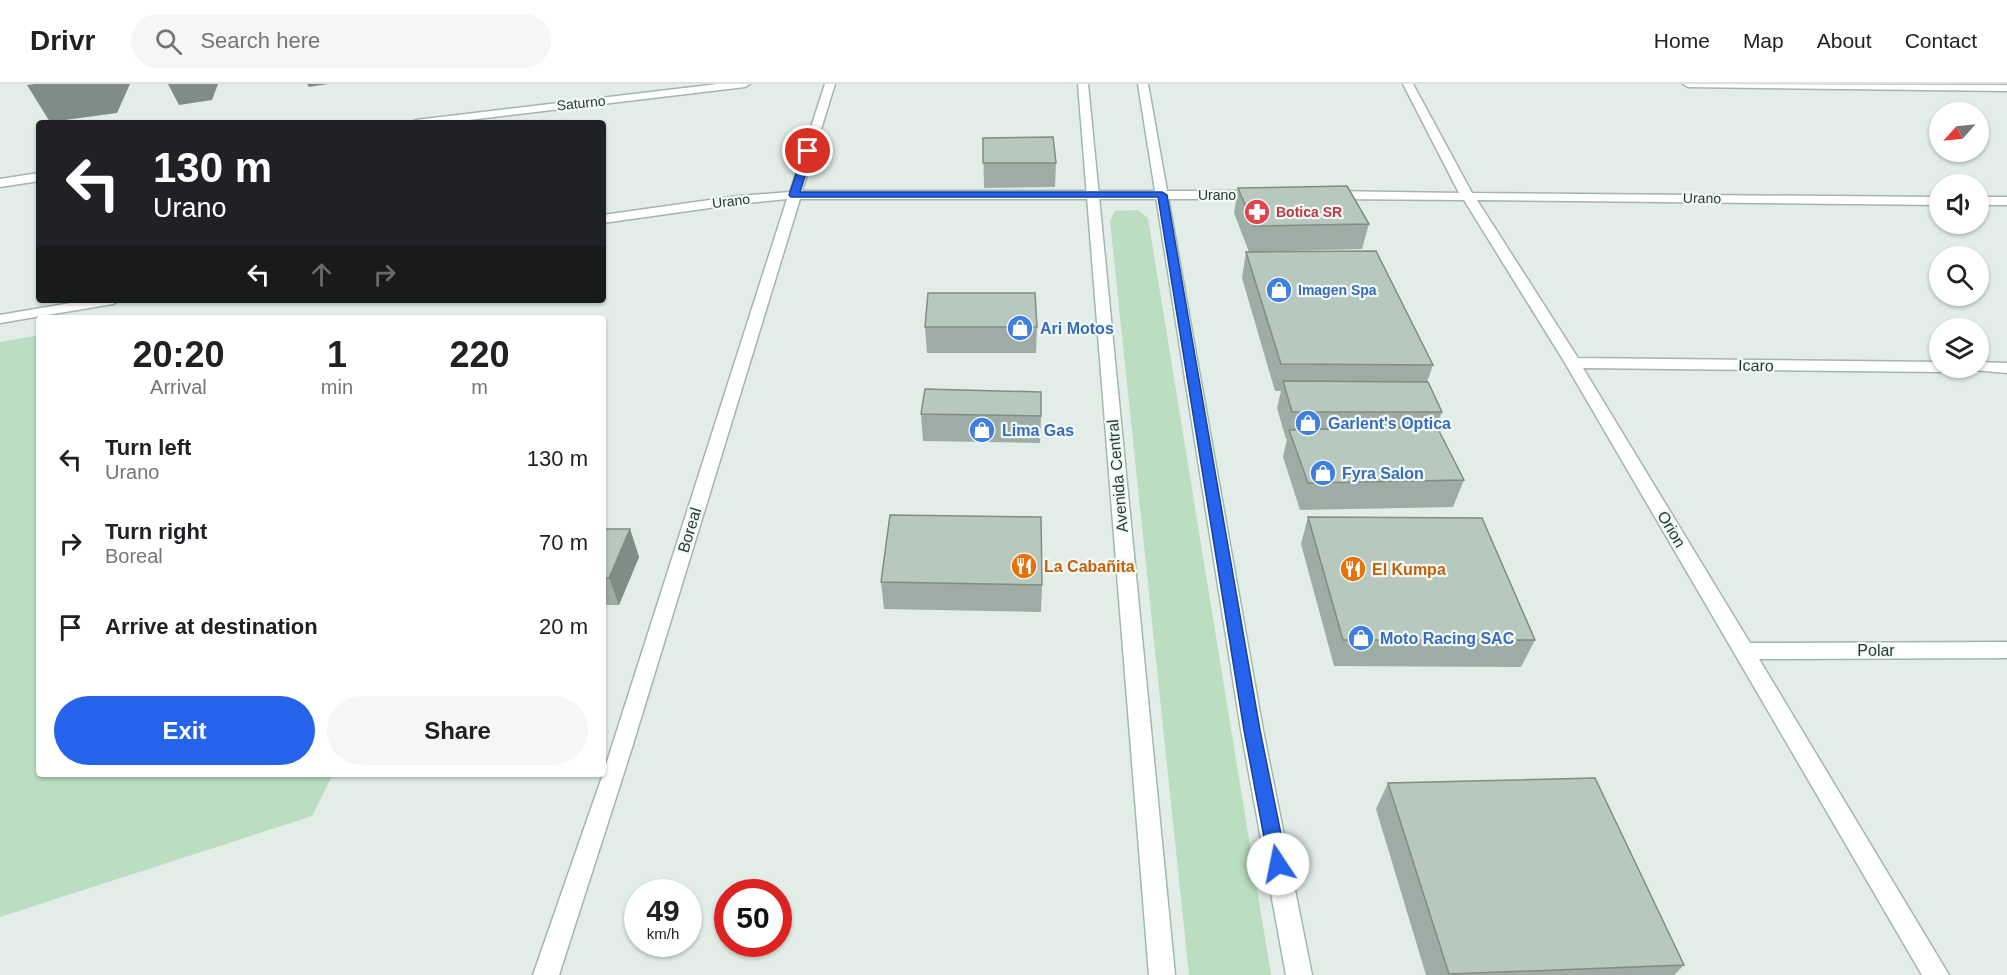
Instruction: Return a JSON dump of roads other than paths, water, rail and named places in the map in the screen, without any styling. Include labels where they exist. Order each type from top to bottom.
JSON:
[{"type":"street","name":"Saturno","points":[[441,120],[745,84]]},
{"type":"street","name":"Boreal","points":[[546,975],[619,754],[830,84]]},
{"type":"street","name":"Avenida Central","points":[[1083,84],[1162,975]]},
{"type":"street","points":[[1143,84],[1252,730],[1299,975]]},
{"type":"street","name":"Orion","points":[[1408,84],[1467,195],[1573,363],[1936,975]]},
{"type":"street","points":[[1688,84],[2007,88]]},
{"type":"street","points":[[0,183],[36,177]]},
{"type":"street","name":"Urano","points":[[606,219],[738,200],[794,195],[1279,195]]},
{"type":"street","name":"Urano","points":[[1314,195],[1929,201]]},
{"type":"street","points":[[1989,201],[2007,201]]},
{"type":"street","points":[[0,319],[95,303]]},
{"type":"street","name":"Icaro","points":[[1573,363],[1929,367]]},
{"type":"street","points":[[1989,368],[2007,368]]},
{"type":"street","name":"Polar","points":[[1744,651],[2007,650]]},
{"type":"place","name":"Botica SR","points":[[1257,212]]},
{"type":"place","name":"Imagen Spa","points":[[1279,290]]},
{"type":"place","name":"Ari Motos","points":[[1020,328]]},
{"type":"place","name":"Garlent's Optica","points":[[1308,423]]},
{"type":"place","name":"Lima Gas","points":[[982,430]]},
{"type":"place","name":"Fyra Salon","points":[[1323,473]]},
{"type":"place","name":"La Cabañita","points":[[1024,566]]},
{"type":"place","name":"El Kumpa","points":[[1353,569]]},
{"type":"place","name":"Moto Racing SAC","points":[[1361,638]]}]
